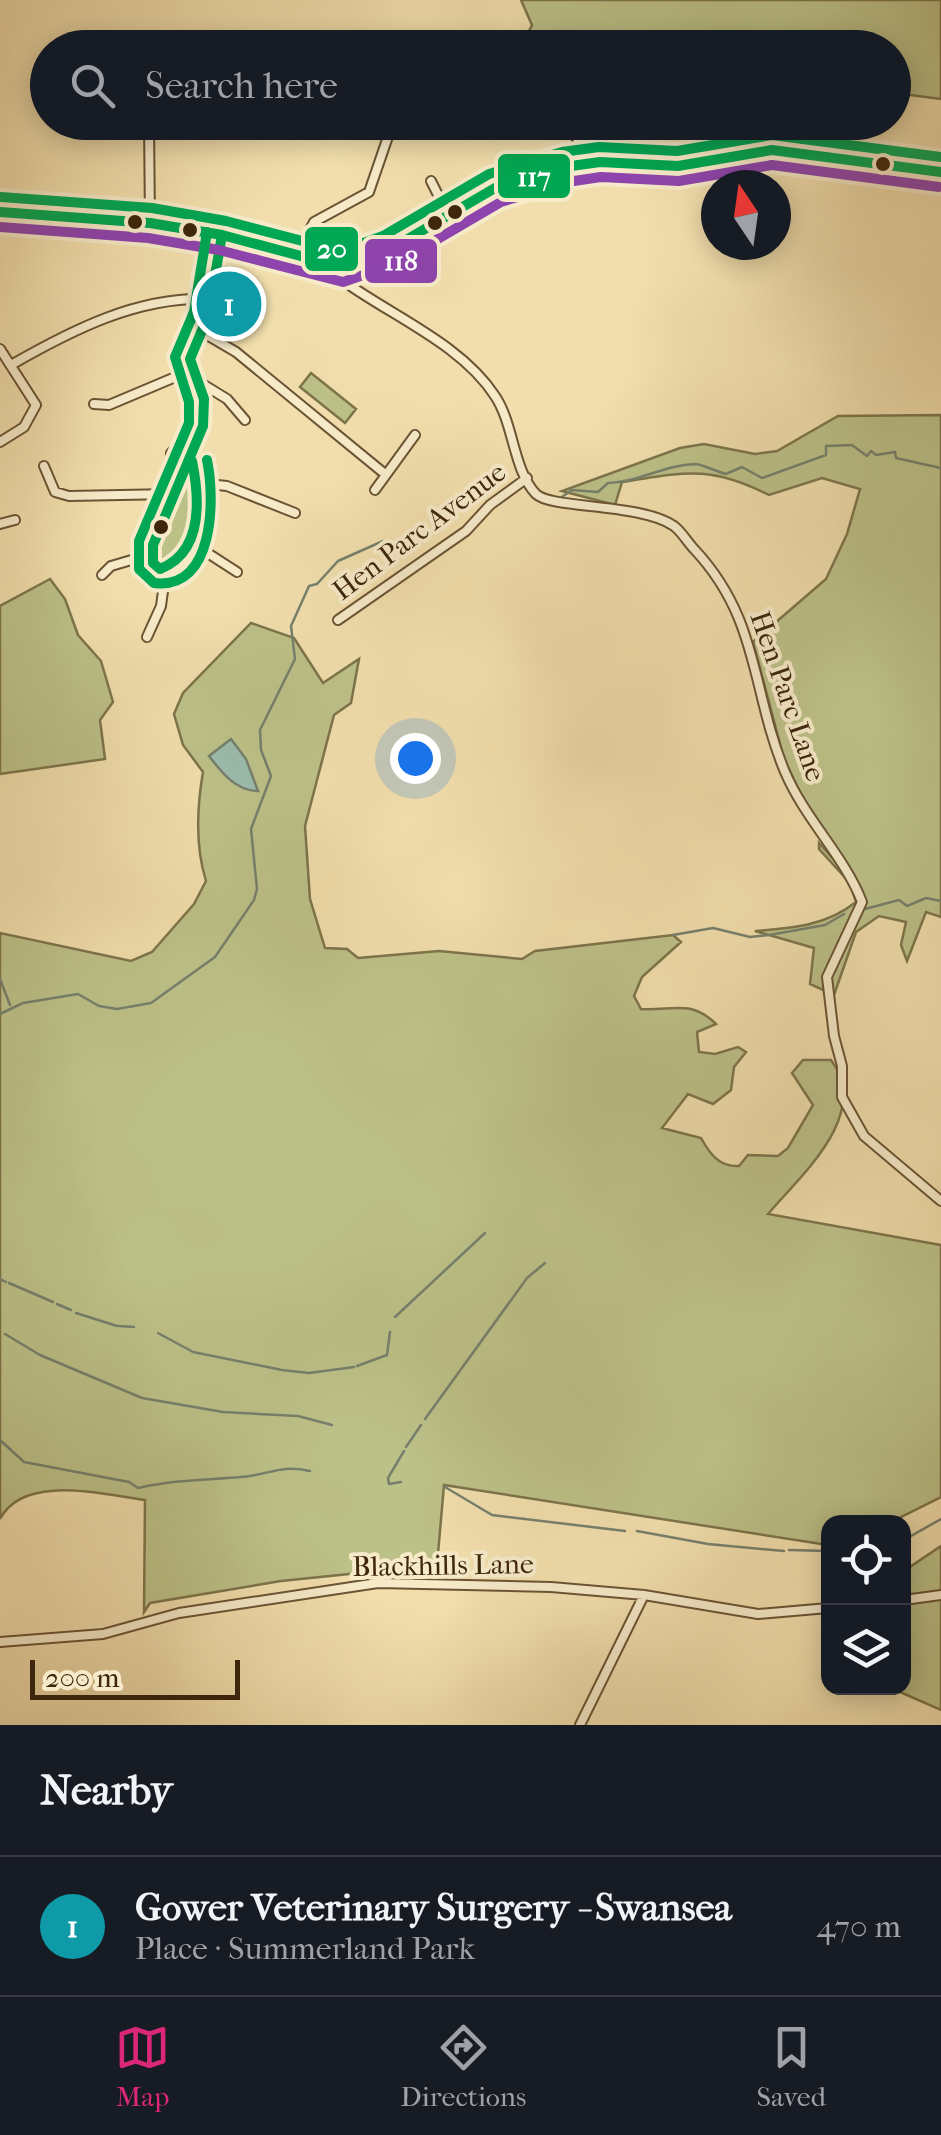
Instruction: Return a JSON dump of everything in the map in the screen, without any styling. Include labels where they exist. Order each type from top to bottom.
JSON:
[{"type":"main road","points":[[0,212],[150,223],[222,235],[342,266],[390,250],[514,181],[600,162],[678,166],[772,150],[941,172]]},
{"type":"street","points":[[146,140],[144,164],[150,223]]},
{"type":"street","points":[[296,255],[314,222],[369,192],[388,140]]},
{"type":"street","points":[[579,140],[600,162]]},
{"type":"street","points":[[430,181],[448,215]]},
{"type":"street","points":[[166,569],[156,567],[152,554],[172,494],[183,470],[192,461],[199,436],[205,402],[192,370],[191,354],[211,299],[222,235]]},
{"type":"street","points":[[342,266],[345,282],[474,369],[503,410],[527,478]]},
{"type":"street","points":[[11,364],[104,318],[172,301],[211,299]]},
{"type":"street","points":[[202,332],[222,341],[385,474]]},
{"type":"street","points":[[0,349],[36,406],[24,427],[0,442]]},
{"type":"street","points":[[94,404],[109,405],[192,370]]},
{"type":"street","points":[[196,380],[228,399],[244,420]]},
{"type":"street","points":[[375,490],[416,434]]},
{"type":"street","points":[[183,470],[172,462],[170,453],[190,435],[199,436]]},
{"type":"street","points":[[147,637],[161,606],[166,569],[181,558],[189,540],[198,484],[192,461]]},
{"type":"street","points":[[44,466],[56,492],[69,496],[172,494]]},
{"type":"street","name":"Hen Parc Lane","points":[[527,478],[534,492],[548,503],[590,503],[639,513],[674,526],[722,585],[755,656],[768,720],[786,772],[818,834],[854,881],[862,902],[827,977],[842,1066],[842,1097],[864,1136],[941,1201]]},
{"type":"street","name":"Hen Parc Avenue","points":[[338,620],[466,531],[490,504],[527,478]]},
{"type":"street","points":[[198,484],[227,486],[296,514]]},
{"type":"street","points":[[0,524],[15,520]]},
{"type":"street","points":[[189,540],[237,572]]},
{"type":"street","points":[[102,575],[111,566],[152,554]]},
{"type":"street","name":"Blackhills Lane","points":[[0,1642],[103,1634],[179,1613],[378,1583],[551,1587],[644,1595],[758,1614],[821,1609]]},
{"type":"street","points":[[580,1725],[644,1595]]},
{"type":"street","points":[[911,1599],[941,1595]]},
{"type":"green space","points":[[521,0],[941,0],[941,99],[911,95],[911,30],[530,30],[532,25]]},
{"type":"green space","points":[[311,373],[356,409],[345,423],[300,387]]},
{"type":"green space","points":[[941,415],[941,917],[926,912],[907,961],[901,945],[906,922],[879,916],[856,932],[834,995],[810,984],[814,948],[755,931],[821,921],[856,902],[850,883],[819,849],[819,843],[836,862],[842,862],[814,822],[784,759],[753,642],[826,579],[847,534],[860,489],[822,478],[769,495],[730,479],[697,474],[622,482],[615,505],[562,491],[680,448],[704,444],[755,454],[777,451],[838,416]]},
{"type":"green space","points":[[190,470],[195,493],[192,521],[182,546],[164,562],[155,548]]},
{"type":"green space","points":[[50,579],[65,599],[78,635],[101,661],[113,702],[100,720],[105,759],[0,774],[0,606]]},
{"type":"green space","points":[[251,623],[294,638],[323,683],[359,659],[351,703],[334,715],[305,826],[310,899],[325,948],[347,949],[358,958],[439,951],[522,959],[535,951],[673,935],[681,942],[642,977],[634,996],[641,1009],[698,1011],[716,1024],[697,1032],[699,1052],[715,1054],[738,1047],[746,1052],[734,1067],[731,1090],[713,1104],[688,1094],[662,1128],[701,1138],[716,1158],[732,1166],[739,1166],[748,1155],[778,1156],[788,1148],[813,1105],[792,1073],[803,1060],[831,1060],[841,1081],[843,1102],[838,1123],[813,1163],[768,1214],[941,1245],[941,1497],[905,1515],[821,1515],[821,1544],[444,1485],[437,1565],[281,1581],[150,1603],[144,1612],[145,1500],[46,1491],[11,1505],[0,1519],[0,933],[131,961],[152,952],[194,904],[206,881],[198,826],[203,772],[183,745],[174,714],[183,693]]},
{"type":"green space","points":[[941,1546],[941,1710],[907,1695],[911,1695],[911,1566]]},
{"type":"shaded area","points":[[231,739],[246,759],[258,791],[236,784],[209,756]]},
{"type":"waterway","points":[[559,499],[572,490],[598,492],[608,483],[684,465],[698,464],[726,474],[742,467],[762,478],[826,455],[826,446],[852,445],[867,456],[871,451],[876,455],[895,452],[896,458],[941,468]]},
{"type":"waterway","points":[[0,1014],[23,1003],[78,994],[99,1006],[117,1009],[151,1003],[215,957],[254,900],[257,889],[251,829],[271,776],[261,750],[260,730],[295,659],[291,626],[309,586],[317,584],[338,561],[383,541]]},
{"type":"waterway","points":[[865,909],[899,900],[907,906],[926,898],[941,901]]},
{"type":"waterway","points":[[673,935],[713,928],[750,937],[769,935],[825,925],[844,914]]},
{"type":"waterway","points":[[0,979],[10,1005]]},
{"type":"waterway","points":[[395,1317],[485,1233]]},
{"type":"waterway","points":[[425,1419],[527,1278],[545,1263]]},
{"type":"waterway","points":[[0,1279],[6,1282]]},
{"type":"waterway","points":[[9,1283],[53,1302]]},
{"type":"waterway","points":[[57,1304],[71,1310]]},
{"type":"waterway","points":[[76,1313],[117,1326]]},
{"type":"waterway","points":[[119,1326],[134,1327]]},
{"type":"waterway","points":[[357,1366],[387,1355],[390,1332]]},
{"type":"waterway","points":[[158,1333],[193,1352],[282,1370],[309,1373],[354,1367]]},
{"type":"waterway","points":[[5,1334],[40,1355],[142,1398],[223,1412],[298,1416],[332,1425]]},
{"type":"waterway","points":[[406,1447],[421,1425]]},
{"type":"waterway","points":[[0,1440],[24,1462],[129,1482],[138,1488],[282,1469],[310,1471]]},
{"type":"waterway","points":[[401,1482],[389,1484],[388,1478],[404,1451]]},
{"type":"waterway","points":[[445,1487],[492,1515],[625,1531]]},
{"type":"waterway","points":[[911,1536],[941,1519]]},
{"type":"waterway","points":[[637,1531],[708,1544],[784,1551]]},
{"type":"waterway","points":[[789,1550],[821,1551]]},
{"type":"transit line","name":"20","points":[[1,197],[152,208],[226,221],[341,251],[383,236],[489,174],[562,152],[599,147],[677,151],[742,140]]},
{"type":"transit line","name":"20","points":[[810,140],[941,157]]},
{"type":"transit line","name":"117","points":[[0,212],[150,223],[222,235],[342,267],[389,250],[495,188],[564,167],[600,162],[678,166],[772,150],[941,172]]},
{"type":"transit line","name":"118","points":[[0,227],[148,238],[219,250],[343,282],[395,264],[501,202],[567,182],[601,177],[679,181],[772,165],[939,187]]},
{"type":"transit line","name":"20","points":[[207,232],[194,312],[175,357],[189,402],[189,423],[139,541],[139,569],[154,583],[174,582],[200,558],[210,518],[207,460]]},
{"type":"transit line","name":"117","points":[[192,461],[197,508],[191,538],[174,561],[160,569],[153,563],[153,545],[203,426],[204,399],[190,359],[208,316],[222,235]]},
{"type":"place","name":"Gower Veterinary Surgery - Swansea","points":[[229,304]]}]
